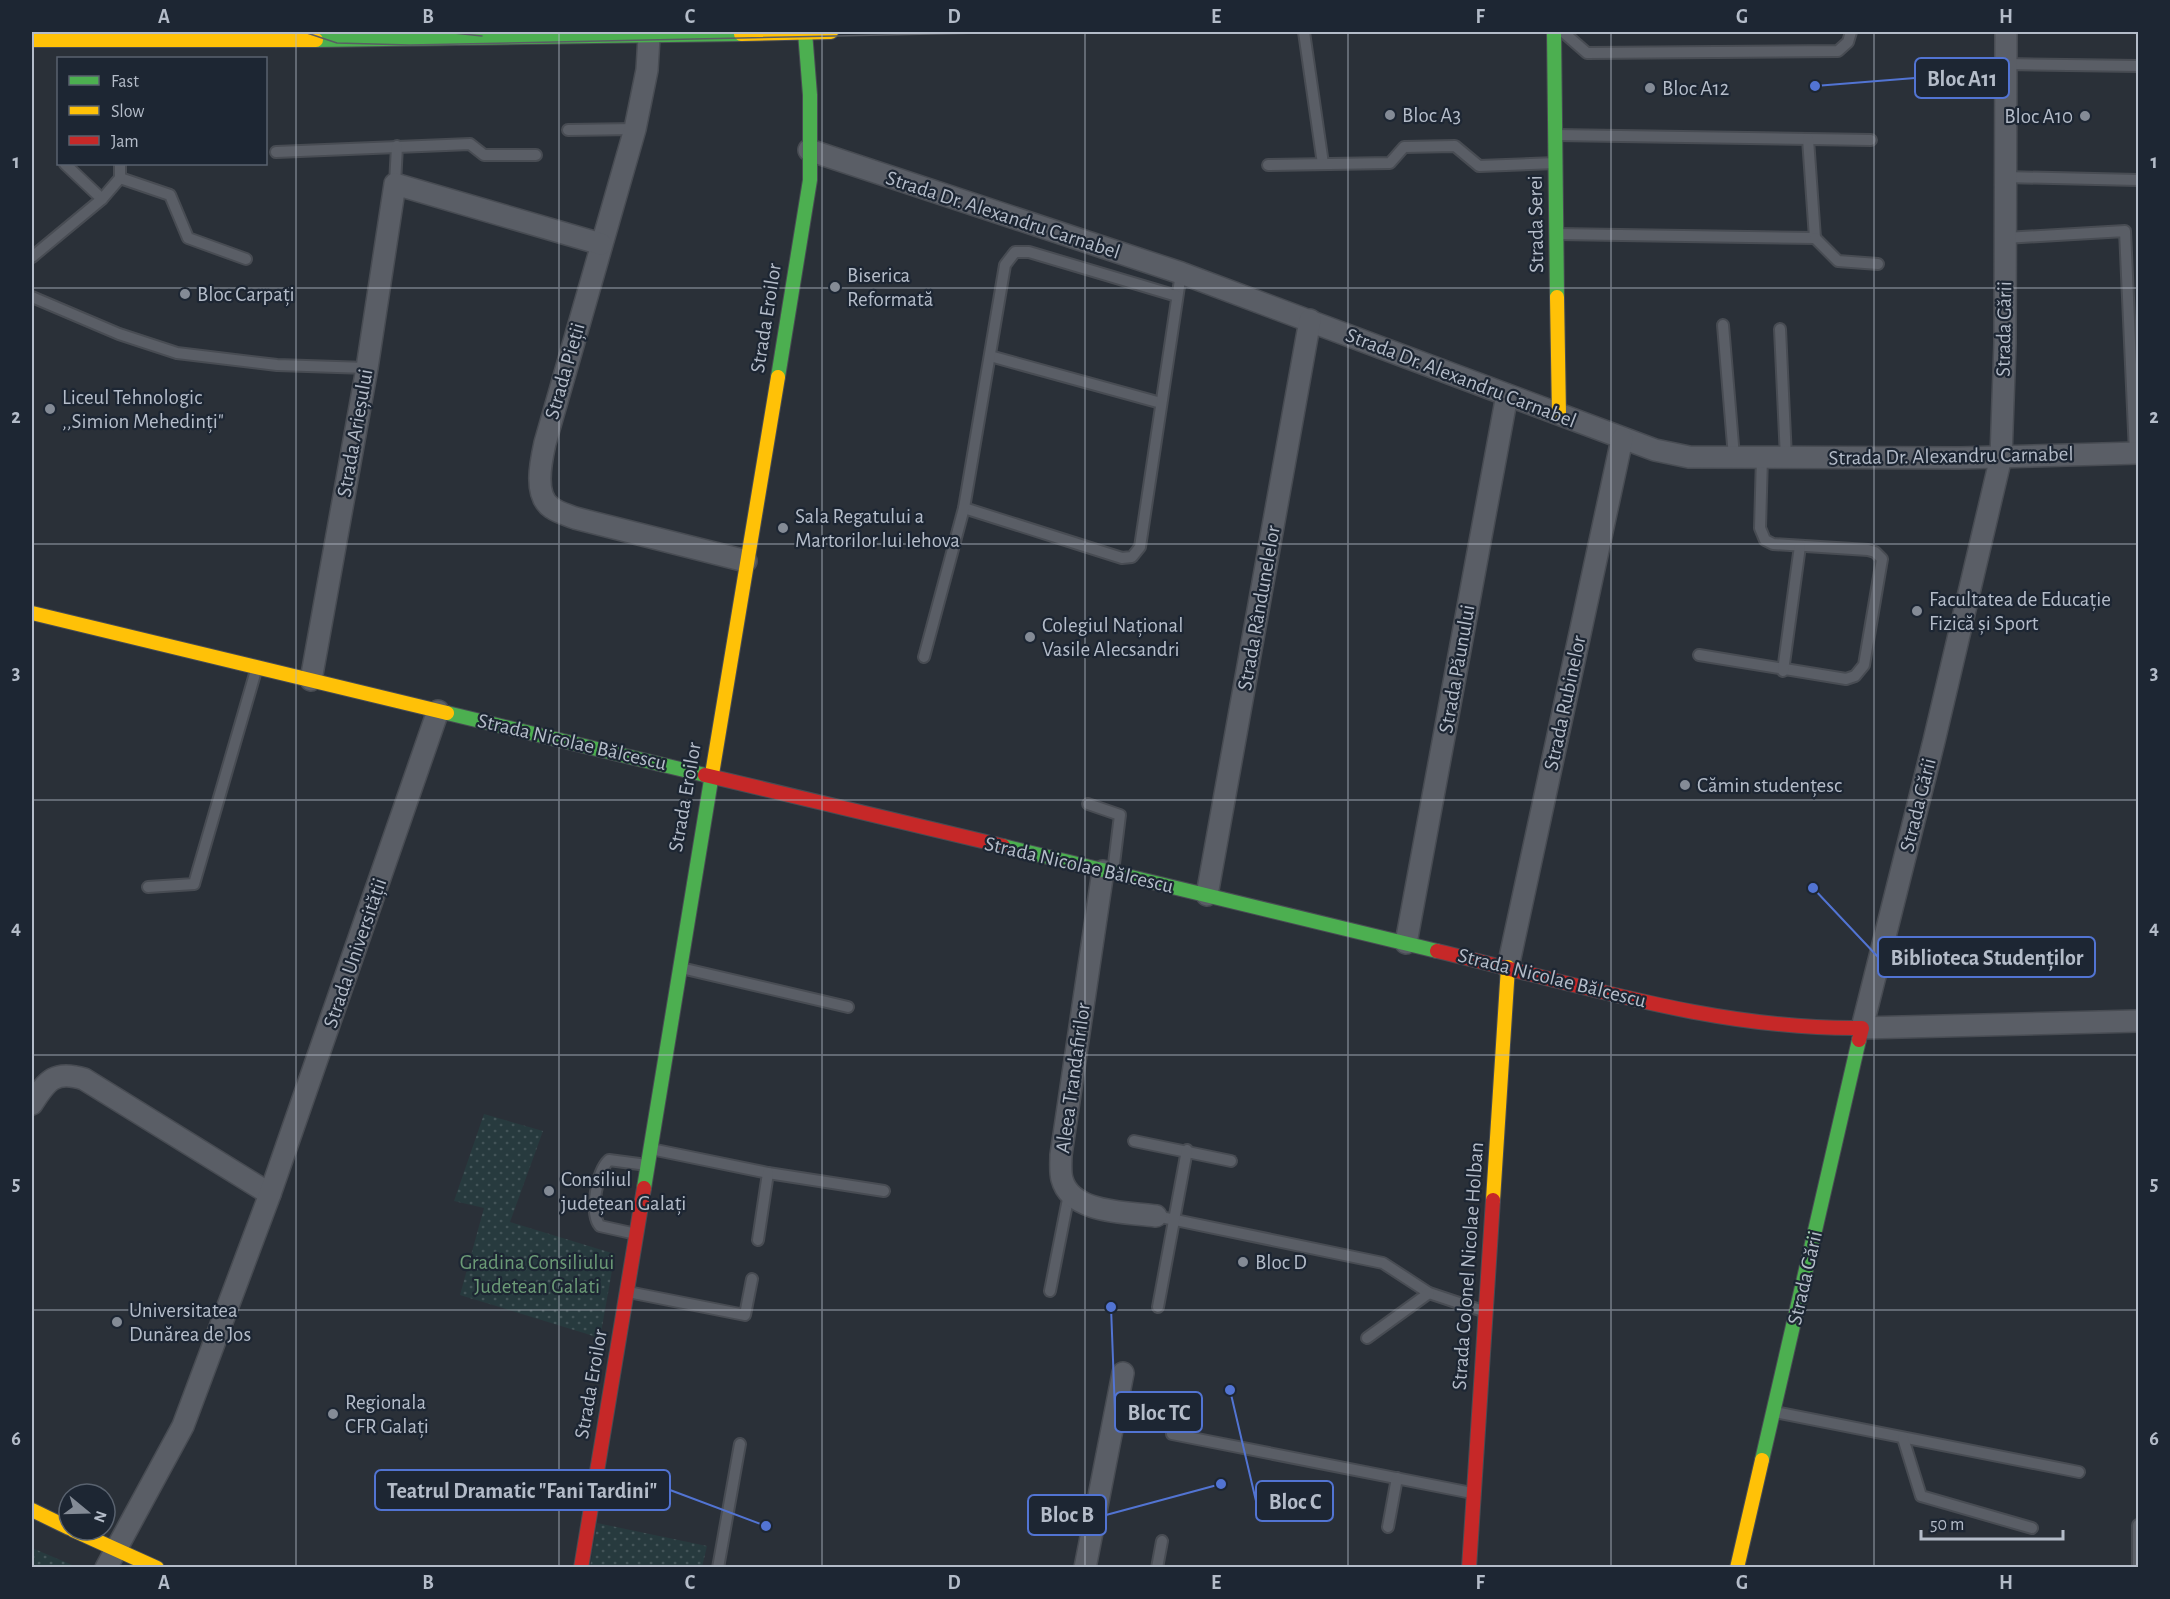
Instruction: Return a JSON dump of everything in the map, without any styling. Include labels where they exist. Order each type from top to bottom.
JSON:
[{"type":"main road","name":"Strada Eroilor","points":[[581,1568],[651,1149],[678,968],[810,180],[810,95],[805,32]]},
{"type":"main road","points":[[32,40],[51,36],[649,37],[678,34],[831,32]]},
{"type":"main road","name":"Strada Serei","points":[[1554,32],[1559,415]]},
{"type":"main road","name":"Strada Nicolae Bălcescu","points":[[32,613],[711,774],[1207,896],[1729,1018],[1797,1027],[1862,1028]]},
{"type":"main road","name":"Strada Colonel Nicolae Holban","points":[[1469,1568],[1508,966]]},
{"type":"main road","name":"Strada Gării","points":[[1737,1568],[1775,1412],[1862,1028]]},
{"type":"main road","points":[[32,1510],[57,1522]]},
{"type":"main road","points":[[88,1542],[111,1559],[157,1568]]},
{"type":"street","name":"Strada Gării","points":[[1862,1028],[1934,741],[2001,457],[2006,238],[2006,32]]},
{"type":"street","name":"Strada Pieții","points":[[649,37],[647,70],[634,129],[545,443],[540,478],[545,501],[551,508],[575,518],[746,561]]},
{"type":"street","name":"Strada Dr. Alexandru Carnabel","points":[[809,150],[1181,273],[1655,450],[1689,457],[1762,458],[2001,457],[2137,453]]},
{"type":"street","points":[[395,184],[601,244]]},
{"type":"street","name":"Strada Arieșului","points":[[311,680],[366,368],[395,184]]},
{"type":"street","name":"Strada Rândunelelor","points":[[1207,896],[1310,320]]},
{"type":"street","name":"Strada Păunului","points":[[1407,943],[1507,395]]},
{"type":"street","name":"Strada Rubinelor","points":[[1508,966],[1622,439]]},
{"type":"street","name":"Strada Universității","points":[[111,1559],[183,1426],[270,1194],[438,711]]},
{"type":"street","name":"Aleea Trandafirilor","points":[[1069,1194],[1062,1179],[1061,1155],[1108,871]]},
{"type":"street","name":"Strada Nicolae Bălcescu","points":[[1862,1028],[2139,1021]]},
{"type":"street","points":[[32,1104],[52,1078],[67,1074],[84,1079],[270,1194]]},
{"type":"street","points":[[1069,1194],[1086,1205],[1166,1219]]},
{"type":"street","points":[[1085,1568],[1123,1373]]},
{"type":"lane","points":[[1304,32],[1323,164]]},
{"type":"lane","points":[[1563,32],[1587,54],[1838,51],[1848,42],[1851,32]]},
{"type":"lane","points":[[2006,64],[2139,66]]},
{"type":"lane","points":[[568,130],[634,129]]},
{"type":"lane","points":[[1556,135],[1871,140]]},
{"type":"lane","points":[[1808,139],[1815,238],[1838,261],[1878,264]]},
{"type":"lane","points":[[276,152],[470,144],[484,155],[536,155]]},
{"type":"lane","points":[[395,184],[397,146]]},
{"type":"lane","points":[[1268,165],[1390,163],[1404,147],[1455,146],[1479,166],[1556,163]]},
{"type":"lane","points":[[66,165],[102,198]]},
{"type":"lane","points":[[32,257],[102,198],[120,178],[120,165]]},
{"type":"lane","points":[[2006,177],[2139,180]]},
{"type":"lane","points":[[120,178],[170,195],[188,238],[246,259]]},
{"type":"lane","points":[[2006,238],[2125,231],[2135,370],[2137,453]]},
{"type":"lane","points":[[1557,234],[1815,238]]},
{"type":"lane","points":[[924,657],[964,508],[1005,265],[1015,252],[1029,252],[1177,296]]},
{"type":"lane","points":[[964,508],[1122,558],[1132,557],[1140,547],[1181,273]]},
{"type":"lane","points":[[32,297],[119,334],[177,353],[277,365],[366,368]]},
{"type":"lane","points":[[1723,325],[1734,457]]},
{"type":"lane","points":[[1780,328],[1786,458]]},
{"type":"lane","points":[[990,356],[1161,403]]},
{"type":"lane","points":[[1699,656],[1846,680],[1855,676],[1864,665],[1882,559],[1875,552],[1868,550],[1773,544],[1761,535],[1762,458]]},
{"type":"lane","points":[[1783,671],[1800,546]]},
{"type":"lane","points":[[148,887],[194,884],[257,667]]},
{"type":"lane","points":[[1088,804],[1120,815],[1108,871]]},
{"type":"lane","points":[[678,968],[848,1007]]},
{"type":"lane","points":[[1134,1141],[1232,1161]]},
{"type":"lane","points":[[651,1149],[768,1173],[884,1191]]},
{"type":"lane","points":[[1158,1307],[1166,1219],[1187,1150]]},
{"type":"lane","points":[[637,1234],[600,1226],[594,1214],[602,1171],[609,1160],[648,1165]]},
{"type":"lane","points":[[758,1240],[768,1173]]},
{"type":"lane","points":[[1050,1292],[1069,1194]]},
{"type":"lane","points":[[1166,1219],[1383,1263],[1429,1293],[1486,1312]]},
{"type":"lane","points":[[627,1292],[745,1315],[752,1279]]},
{"type":"lane","points":[[1367,1338],[1429,1293]]},
{"type":"lane","points":[[1775,1412],[2079,1472]]},
{"type":"lane","points":[[1172,1434],[1475,1493]]},
{"type":"lane","points":[[1903,1438],[1921,1496],[2032,1528]]},
{"type":"lane","points":[[718,1568],[740,1444]]},
{"type":"lane","points":[[1388,1527],[1396,1478]]},
{"type":"lane","points":[[2138,1568],[2139,1525]]},
{"type":"lane","points":[[1157,1568],[1162,1541]]},
{"type":"green space","name":"Gradina Consiliului Judetean Galati","points":[[484,1114],[543,1131],[510,1222],[615,1254],[600,1338],[460,1295],[484,1208],[454,1201]]},
{"type":"green space","points":[[597,1523],[707,1546],[702,1567],[590,1568]]},
{"type":"green space","points":[[32,1548],[77,1567],[32,1567]]},
{"type":"tram line","points":[[304,32],[337,43],[410,45],[1025,32]]},
{"type":"tram line","points":[[444,32],[482,36]]},
{"type":"traffic: fast","points":[[778,377],[810,180],[810,95],[805,32]]},
{"type":"traffic: fast","points":[[1554,32],[1557,297]]},
{"type":"traffic: fast","points":[[316,40],[741,34]]},
{"type":"traffic: fast","points":[[447,713],[705,775]]},
{"type":"traffic: fast","points":[[644,1188],[712,774]]},
{"type":"traffic: fast","points":[[1003,846],[1437,951]]},
{"type":"traffic: fast","points":[[1762,1460],[1859,1040]]},
{"type":"traffic: slow","points":[[741,34],[831,32]]},
{"type":"traffic: slow","points":[[32,40],[316,40]]},
{"type":"traffic: slow","points":[[1557,297],[1559,415]]},
{"type":"traffic: slow","points":[[712,774],[778,377]]},
{"type":"traffic: slow","points":[[32,613],[447,713]]},
{"type":"traffic: slow","points":[[1493,1200],[1508,967]]},
{"type":"traffic: slow","points":[[1737,1568],[1762,1460]]},
{"type":"traffic: slow","points":[[32,1510],[57,1522]]},
{"type":"traffic: slow","points":[[100,1542],[157,1568]]},
{"type":"traffic: jam","points":[[705,775],[1003,846]]},
{"type":"traffic: jam","points":[[1437,951],[1648,1003],[1701,1013],[1808,1027],[1862,1028],[1859,1040]]},
{"type":"traffic: jam","points":[[581,1568],[644,1188]]},
{"type":"traffic: jam","points":[[1469,1568],[1493,1200]]},
{"type":"place","name":"Bloc A11","points":[[1815,86]]},
{"type":"place","name":"Bloc A12","points":[[1650,88]]},
{"type":"place","name":"Bloc A3","points":[[1390,115]]},
{"type":"place","name":"Bloc A10","points":[[2085,116]]},
{"type":"place","name":"Biserica Reformată","points":[[835,287]]},
{"type":"place","name":"Bloc Carpați","points":[[185,294]]},
{"type":"place","name":"Liceul Tehnologic ,,Simion Mehedinți\"","points":[[50,409]]},
{"type":"place","name":"Sala Regatului a Martorilor lui Iehova","points":[[783,528]]},
{"type":"place","name":"Facultatea de Educație Fizică și Sport","points":[[1917,611]]},
{"type":"place","name":"Colegiul Național Vasile Alecsandri","points":[[1030,637]]},
{"type":"place","name":"Cămin studențesc","points":[[1685,785]]},
{"type":"place","name":"Biblioteca Studenților","points":[[1813,888]]},
{"type":"place","name":"Consiliul județean Galați","points":[[549,1191]]},
{"type":"place","name":"Bloc D","points":[[1243,1262]]},
{"type":"place","name":"Bloc TC","points":[[1111,1307]]},
{"type":"place","name":"Universitatea Dunărea de Jos","points":[[117,1322]]},
{"type":"place","name":"Bloc C","points":[[1230,1390]]},
{"type":"place","name":"Regionala CFR Galați","points":[[333,1414]]},
{"type":"place","name":"Bloc B","points":[[1221,1484]]},
{"type":"place","name":"Teatrul Dramatic \"Fani Tardini\"","points":[[766,1526]]}]
